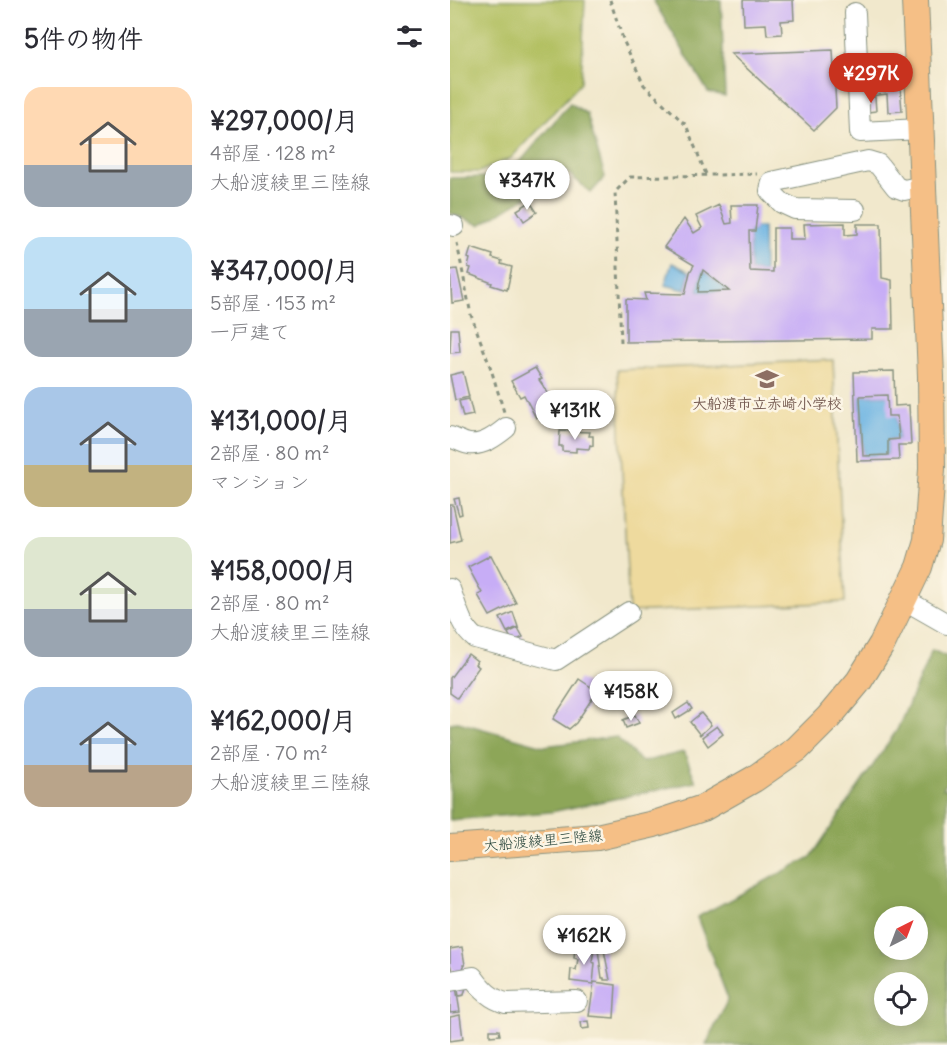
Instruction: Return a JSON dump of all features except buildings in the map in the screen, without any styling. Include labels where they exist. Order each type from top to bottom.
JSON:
[{"type":"main road","name":"大船渡綾里三陸線","points":[[450,848],[597,837],[654,824],[703,808],[754,779],[797,749],[828,718],[865,672],[882,644],[905,600],[927,540],[932,469],[931,376],[915,0]]},
{"type":"street","points":[[855,13],[860,132],[921,129]]},
{"type":"street","points":[[855,210],[795,209],[782,203],[770,191],[772,182],[868,161],[878,164],[896,187],[904,190],[922,186]]},
{"type":"street","points":[[450,437],[470,444],[483,443],[506,428]]},
{"type":"street","points":[[450,589],[468,633],[475,638],[556,660],[629,612]]},
{"type":"street","points":[[905,600],[947,624]]},
{"type":"street","points":[[450,981],[473,977],[481,988],[496,1000],[506,1003],[577,1001]]},
{"type":"path","points":[[610,0],[624,42],[644,86],[686,125],[706,174]]},
{"type":"path","points":[[621,342],[615,192],[630,177],[764,174]]},
{"type":"path","points":[[452,225],[471,315],[504,410],[506,428]]},
{"type":"green space","points":[[450,0],[585,0],[581,83],[511,158],[479,172],[450,172]]},
{"type":"green space","points":[[653,0],[721,0],[725,96],[708,92]]},
{"type":"green space","points":[[570,103],[587,114],[605,177],[591,193],[565,170],[542,188],[480,225],[450,213],[450,178],[488,177],[521,161]]},
{"type":"green space","points":[[932,650],[947,657],[947,780],[943,789],[947,789],[947,1045],[706,1045],[728,999],[697,917],[811,857],[897,730]]},
{"type":"green space","points":[[458,722],[544,746],[616,737],[642,762],[684,752],[696,782],[551,812],[450,820],[450,723]]},
{"type":"sand","points":[[833,360],[845,602],[629,612],[617,370]]},
{"type":"water","points":[[755,227],[763,227],[764,272],[750,271],[749,231],[754,231]]},
{"type":"water","points":[[672,263],[690,272],[685,290],[665,285]]},
{"type":"water","points":[[703,270],[729,291],[698,292]]},
{"type":"water","points":[[887,395],[897,416],[899,439],[888,440],[888,455],[863,456],[860,396]]},
{"type":"place","name":"大船渡市立赤崎小学校","points":[[767,379]]}]
